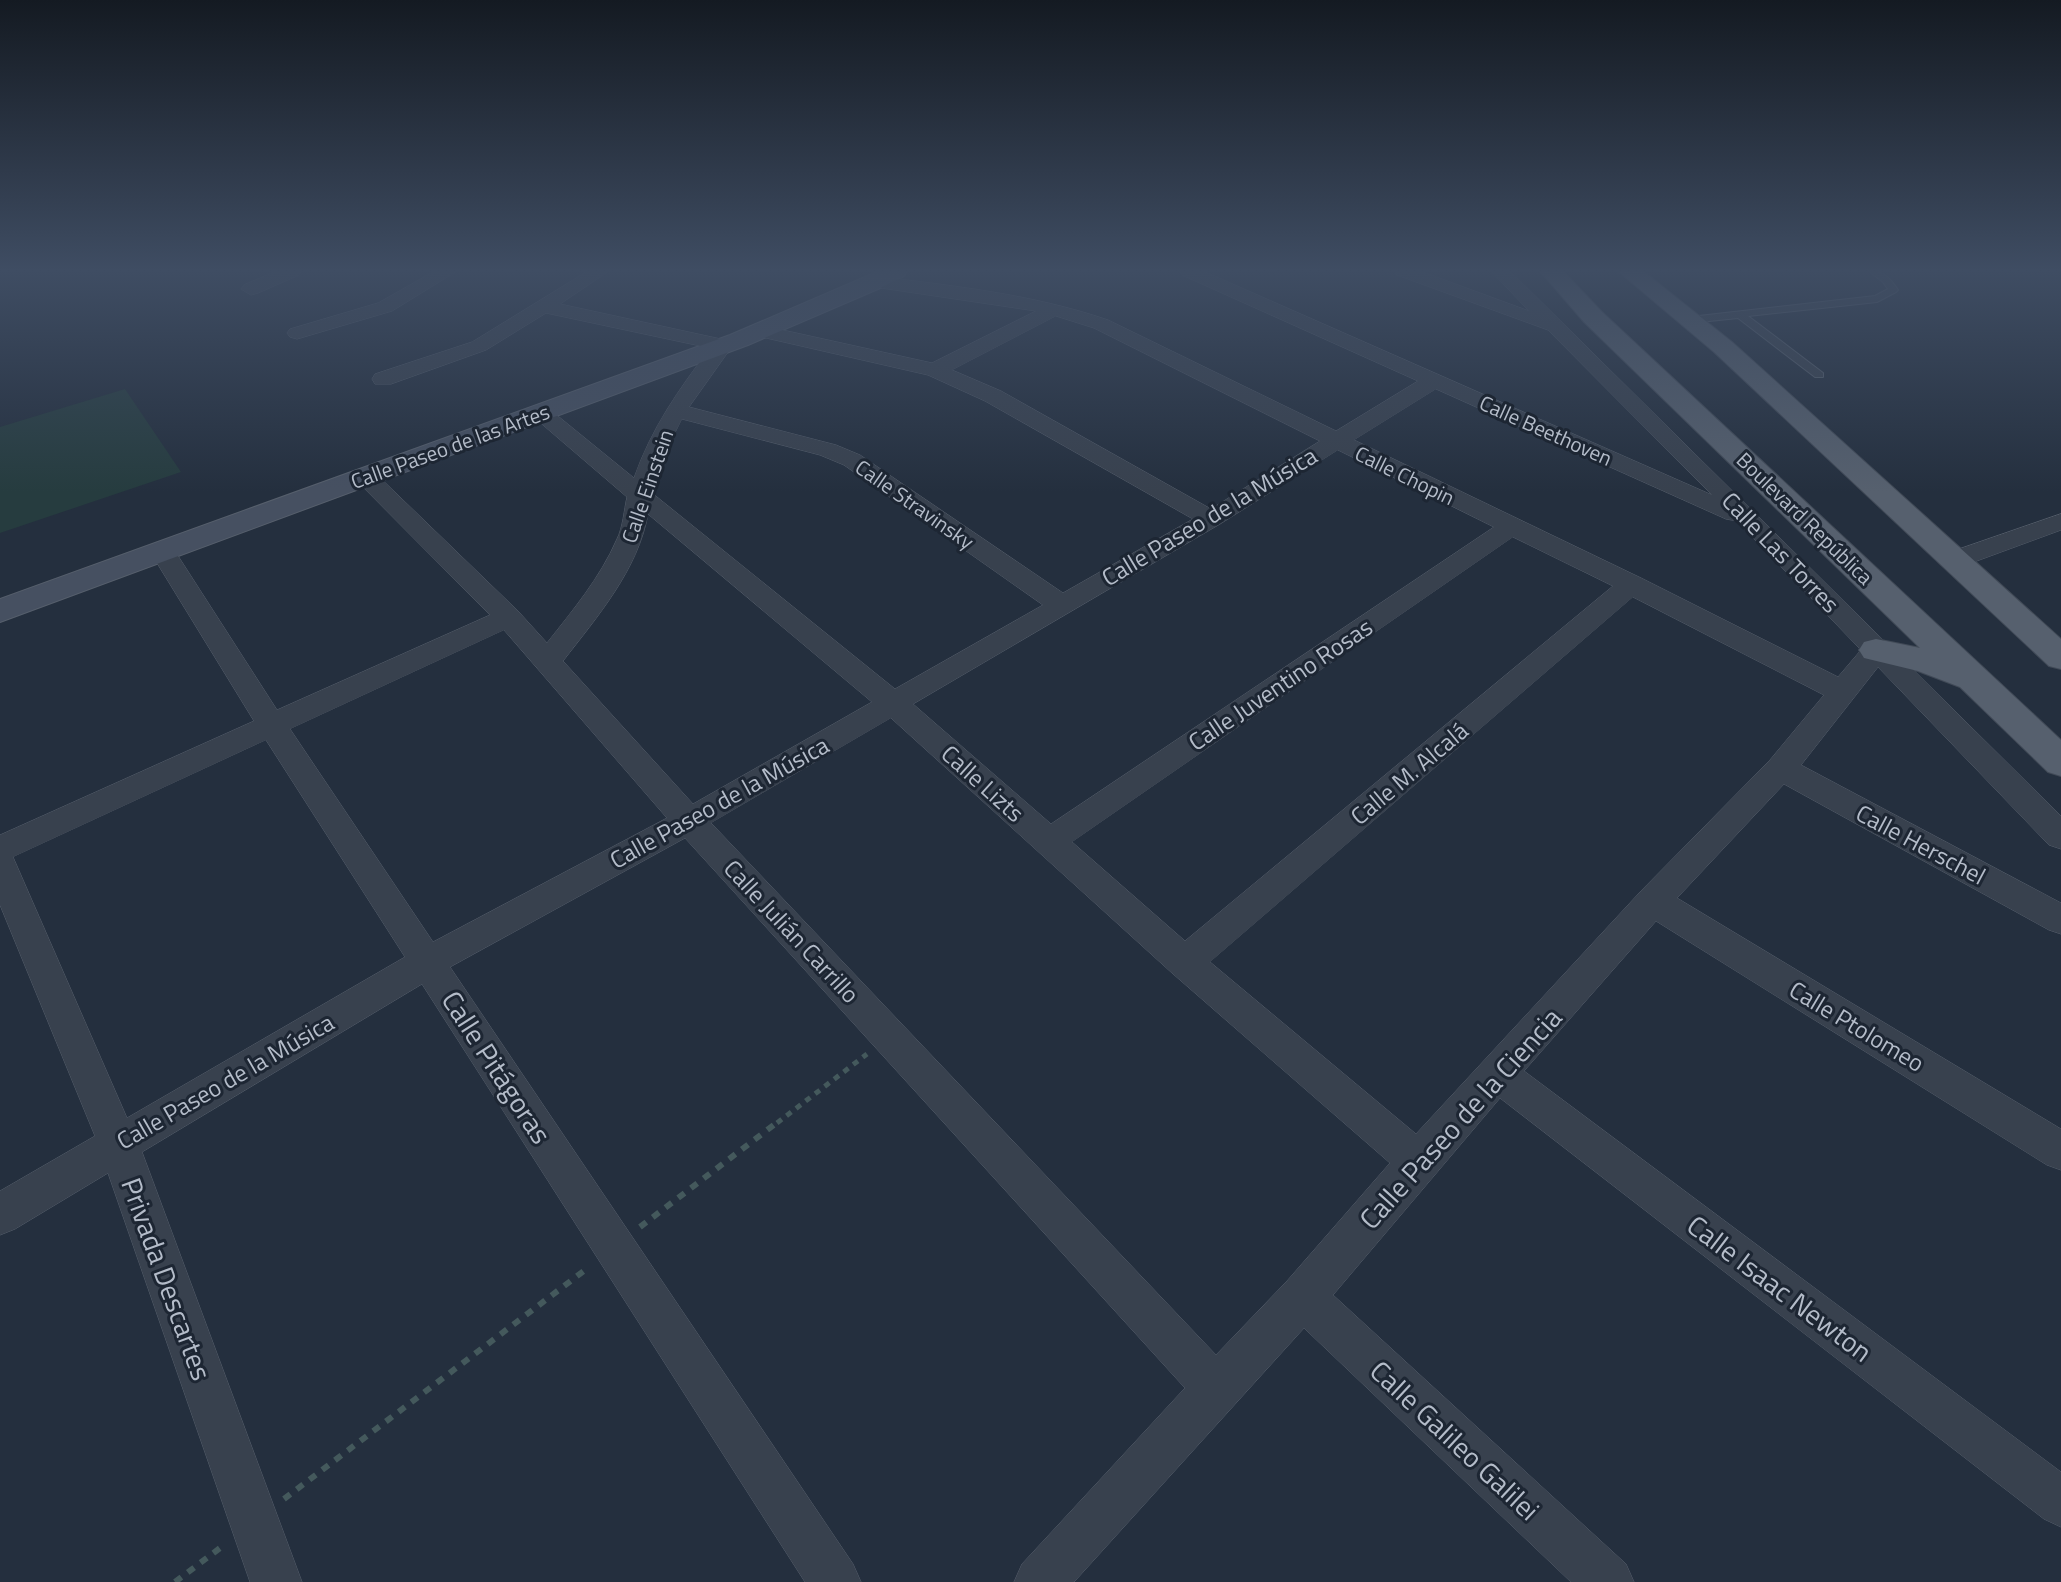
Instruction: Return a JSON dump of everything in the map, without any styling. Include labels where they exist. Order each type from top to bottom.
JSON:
[{"type":"main road","name":"Boulevard República","points":[[1622,345],[2061,762]]},
{"type":"main road","points":[[1720,345],[2061,658]]},
{"type":"main road","points":[[1876,650],[1906,635],[1909,628],[1906,614]]},
{"type":"main road","points":[[1876,650],[1927,660],[1979,683]]},
{"type":"street","points":[[383,379],[482,345]]},
{"type":"street","name":"Calle Einstein","points":[[548,662],[599,595],[617,564],[631,537],[639,496],[656,447],[675,410],[723,345]]},
{"type":"street","name":"Calle Paseo de las Artes","points":[[0,611],[723,345]]},
{"type":"street","points":[[822,345],[935,370],[993,396],[1211,519]]},
{"type":"street","points":[[935,370],[984,345]]},
{"type":"street","name":"Calle Chopin","points":[[1142,345],[1334,441],[1632,584],[1841,691]]},
{"type":"street","name":"Calle Beethoven","points":[[1353,345],[1749,520]]},
{"type":"street","name":"Calle Las Torres","points":[[1574,345],[2061,836]]},
{"type":"street","name":"Calle Paseo de la Música","points":[[0,1214],[428,962],[689,821],[1211,519],[1433,381]]},
{"type":"street","name":"Calle Stravinsky","points":[[675,410],[842,455],[1060,604]]},
{"type":"street","name":"Calle Lizts","points":[[540,413],[892,703],[1185,962],[1418,1161]]},
{"type":"street","name":"Calle Julián Carrillo","points":[[365,476],[508,617],[689,821],[1216,1388]]},
{"type":"street","points":[[1954,559],[2061,521]]},
{"type":"street","name":"Calle Juventino Rosas","points":[[1048,842],[1511,527]]},
{"type":"street","name":"Calle Pitágoras","points":[[162,550],[272,726],[835,1582]]},
{"type":"street","name":"Calle M. Alcalá","points":[[1185,962],[1632,584]]},
{"type":"street","points":[[0,849],[508,617]]},
{"type":"street","name":"Calle Paseo de la Ciencia","points":[[1040,1582],[1216,1388],[1303,1297],[1418,1161],[1653,901],[1781,768],[1876,650]]},
{"type":"street","name":"Calle Herschel","points":[[1781,768],[2061,920]]},
{"type":"street","name":"Privada Descartes","points":[[0,864],[118,1143],[276,1582]]},
{"type":"street","name":"Calle Ptolomeo","points":[[1653,901],[2061,1151]]},
{"type":"street","name":"Calle Isaac Newton","points":[[1498,1074],[2061,1502]]},
{"type":"street","name":"Calle Galileo Galilei","points":[[1303,1297],[1608,1582]]},
{"type":"lane","points":[[1779,345],[1819,375]]},
{"type":"path","points":[[176,1582],[890,1037]]},
{"type":"green space","points":[[125,389],[181,472],[0,533],[0,427]]}]
